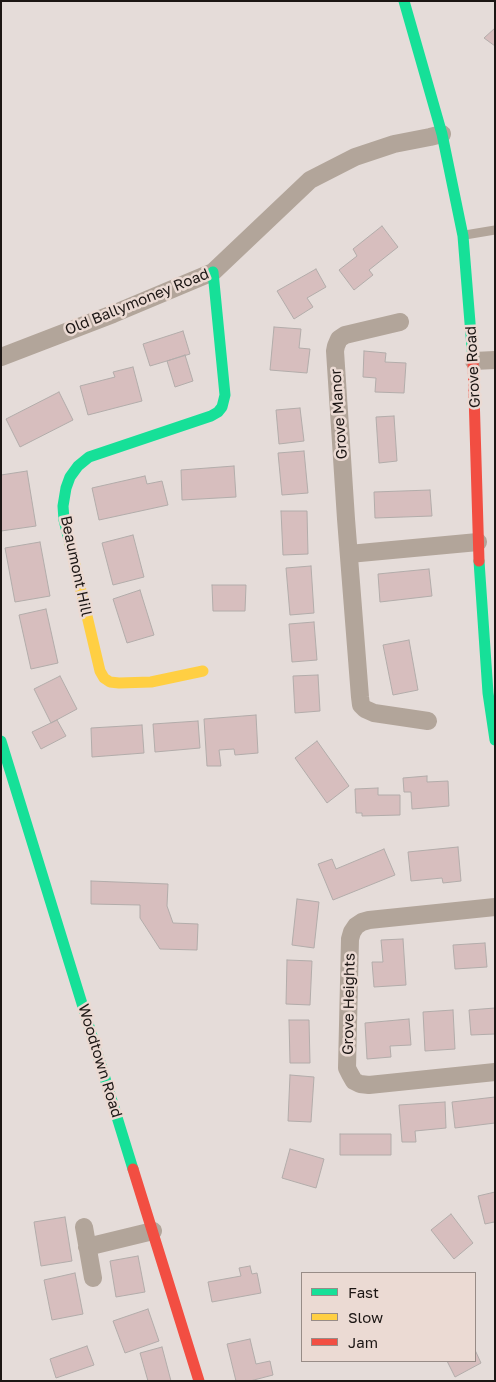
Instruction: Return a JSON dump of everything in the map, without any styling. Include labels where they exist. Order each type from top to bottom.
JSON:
[{"type":"street","name":"Grove Road","points":[[404,1],[442,134],[463,236],[474,361],[478,542],[488,693],[495,740]]},
{"type":"street","name":"Old Ballymoney Road","points":[[1,357],[113,314],[213,272],[310,180],[355,157],[394,144],[442,134]]},
{"type":"street","name":"Beaumont Hill","points":[[204,671],[151,682],[119,684],[104,678],[97,662],[64,520],[63,506],[70,477],[78,466],[89,457],[211,416],[222,407],[225,395],[213,272]]},
{"type":"street","name":"Grove Manor","points":[[400,322],[345,335],[339,339],[336,346],[349,554],[362,705],[367,711],[374,713],[428,721]]},
{"type":"street","points":[[474,361],[495,360]]},
{"type":"street","points":[[349,554],[478,542]]},
{"type":"street","name":"Woodtown Road","points":[[1,741],[199,1381]]},
{"type":"street","name":"Grove Heights","points":[[495,907],[369,920],[356,926],[350,939],[348,1068],[354,1081],[364,1085],[495,1072]]},
{"type":"street","points":[[84,1228],[93,1278]]},
{"type":"street","points":[[87,1247],[152,1231]]},
{"type":"lane","points":[[463,236],[495,230]]},
{"type":"building","points":[[495,28],[495,46],[484,38]]},
{"type":"building","points":[[382,226],[398,247],[369,270],[373,275],[354,290],[339,270],[357,256],[353,249]]},
{"type":"building","points":[[316,269],[326,287],[307,298],[313,307],[294,319],[277,291]]},
{"type":"building","points":[[274,327],[301,329],[299,348],[310,349],[307,373],[270,370]]},
{"type":"building","points":[[183,331],[190,354],[150,366],[143,344]]},
{"type":"building","points":[[364,351],[386,353],[385,362],[406,363],[404,393],[375,392],[376,378],[363,377]]},
{"type":"building","points":[[185,355],[193,381],[175,387],[167,361]]},
{"type":"building","points":[[133,367],[142,401],[88,415],[80,386],[115,377],[113,372]]},
{"type":"building","points":[[59,392],[73,420],[20,447],[6,419]]},
{"type":"building","points":[[300,408],[304,441],[279,444],[276,410]]},
{"type":"building","points":[[394,416],[397,461],[379,463],[376,417]]},
{"type":"building","points":[[304,451],[308,493],[282,495],[278,453]]},
{"type":"building","points":[[234,466],[236,497],[182,500],[181,470]]},
{"type":"building","points":[[27,471],[36,526],[1,531],[1,475]]},
{"type":"building","points":[[145,476],[147,484],[162,481],[168,505],[99,520],[92,488]]},
{"type":"building","points":[[430,490],[432,516],[375,518],[374,492]]},
{"type":"building","points":[[281,511],[307,511],[308,554],[283,555]]},
{"type":"building","points":[[133,535],[144,577],[113,585],[102,543]]},
{"type":"building","points":[[40,542],[50,596],[15,602],[5,548]]},
{"type":"building","points":[[311,566],[314,613],[290,615],[286,568]]},
{"type":"building","points":[[429,569],[432,596],[380,602],[378,574]]},
{"type":"building","points":[[212,585],[246,585],[245,611],[213,611]]},
{"type":"building","points":[[140,590],[154,635],[127,643],[113,599]]},
{"type":"building","points":[[46,609],[58,663],[31,669],[19,615]]},
{"type":"building","points":[[314,622],[317,660],[292,662],[289,624]]},
{"type":"building","points":[[409,640],[418,690],[393,695],[383,645]]},
{"type":"building","points":[[318,675],[320,711],[295,713],[293,676]]},
{"type":"building","points":[[60,676],[77,709],[51,723],[34,689]]},
{"type":"building","points":[[256,715],[258,753],[235,755],[234,749],[219,750],[221,766],[207,766],[204,719]]},
{"type":"building","points":[[57,720],[66,736],[41,749],[32,732]]},
{"type":"building","points":[[198,721],[200,748],[155,752],[153,724]]},
{"type":"building","points":[[142,725],[144,753],[92,757],[91,728]]},
{"type":"building","points":[[317,741],[349,786],[327,803],[295,758]]},
{"type":"building","points":[[427,776],[427,782],[448,781],[449,806],[412,809],[411,792],[404,792],[403,778]]},
{"type":"building","points":[[378,788],[378,795],[400,795],[400,815],[362,816],[362,813],[356,813],[355,789]]},
{"type":"building","points":[[458,847],[461,881],[443,883],[442,878],[411,881],[408,852]]},
{"type":"building","points":[[384,849],[395,875],[333,900],[318,864],[332,859],[336,869]]},
{"type":"building","points":[[91,881],[168,884],[167,906],[173,923],[198,924],[197,950],[160,949],[140,918],[140,905],[91,904]]},
{"type":"building","points":[[297,899],[319,902],[314,948],[292,945]]},
{"type":"building","points":[[403,939],[406,985],[374,987],[372,962],[383,962],[381,940]]},
{"type":"building","points":[[485,943],[487,967],[455,969],[453,945]]},
{"type":"building","points":[[287,960],[312,961],[310,1005],[286,1004]]},
{"type":"building","points":[[495,1008],[495,1034],[471,1035],[469,1010]]},
{"type":"building","points":[[453,1010],[455,1049],[425,1051],[423,1012]]},
{"type":"building","points":[[409,1019],[411,1045],[390,1046],[391,1057],[367,1059],[365,1023]]},
{"type":"building","points":[[289,1020],[309,1020],[310,1063],[290,1063]]},
{"type":"building","points":[[290,1075],[314,1077],[311,1122],[288,1121]]},
{"type":"building","points":[[495,1097],[495,1123],[455,1128],[452,1102]]},
{"type":"building","points":[[445,1102],[446,1128],[415,1131],[416,1142],[402,1142],[399,1105]]},
{"type":"building","points":[[340,1134],[391,1134],[391,1155],[340,1155]]},
{"type":"building","points":[[290,1149],[324,1159],[316,1188],[282,1178]]},
{"type":"building","points":[[495,1192],[495,1225],[494,1222],[485,1224],[478,1196]]},
{"type":"building","points":[[451,1214],[473,1243],[454,1259],[431,1230]]},
{"type":"building","points":[[65,1217],[72,1261],[41,1266],[34,1222]]},
{"type":"building","points":[[138,1256],[145,1292],[116,1297],[110,1261]]},
{"type":"building","points":[[250,1266],[252,1274],[257,1273],[261,1293],[212,1302],[208,1282],[241,1276],[239,1268]]},
{"type":"building","points":[[75,1273],[83,1314],[52,1320],[44,1280]]},
{"type":"building","points":[[148,1309],[159,1341],[125,1353],[113,1321]]},
{"type":"building","points":[[250,1339],[256,1364],[270,1361],[273,1375],[250,1381],[236,1381],[227,1344]]},
{"type":"building","points":[[87,1346],[94,1365],[56,1378],[50,1359]]},
{"type":"building","points":[[162,1347],[171,1381],[148,1381],[140,1353]]},
{"type":"building","points":[[476,1352],[481,1363],[455,1377],[448,1362],[476,1362]]},
{"type":"traffic: fast","points":[[404,1],[442,134],[463,236],[473,360]]},
{"type":"traffic: fast","points":[[70,544],[64,520],[63,506],[70,477],[78,466],[89,457],[211,416],[222,407],[225,395],[213,272]]},
{"type":"traffic: fast","points":[[479,561],[488,693],[495,740]]},
{"type":"traffic: fast","points":[[1,741],[133,1169]]},
{"type":"traffic: slow","points":[[70,544],[100,671],[104,678],[110,682],[119,683],[151,682],[203,671]]},
{"type":"traffic: jam","points":[[473,360],[479,561]]},
{"type":"traffic: jam","points":[[133,1169],[199,1381]]}]
